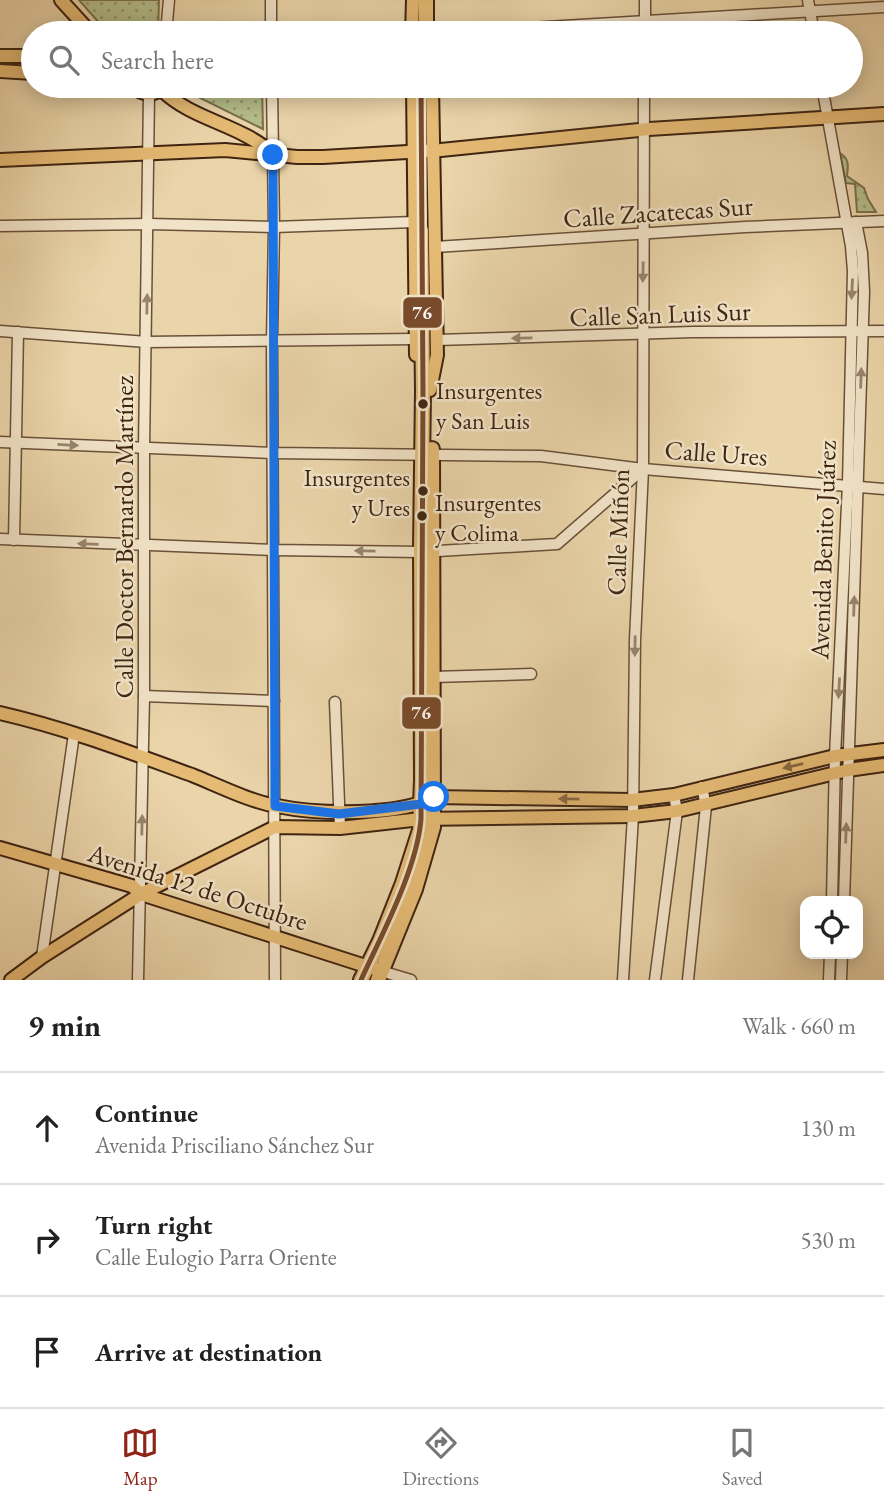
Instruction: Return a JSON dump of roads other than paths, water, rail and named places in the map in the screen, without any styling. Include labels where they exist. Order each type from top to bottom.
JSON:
[{"type":"highway","points":[[423,0],[423,21]]},
{"type":"highway","points":[[422,223],[427,390],[427,810]]},
{"type":"highway","points":[[361,980],[375,972],[380,941],[427,810],[433,677],[427,552]]},
{"type":"main road","points":[[61,0],[80,21]]},
{"type":"main road","points":[[71,0],[90,21]]},
{"type":"main road","points":[[413,0],[420,21]]},
{"type":"main road","points":[[426,21],[432,0]]},
{"type":"main road","points":[[0,56],[21,56]]},
{"type":"main road","points":[[0,72],[21,73]]},
{"type":"main road","points":[[174,98],[180,104],[257,141],[273,155]]},
{"type":"main road","points":[[413,98],[413,152],[422,223],[435,247],[436,367],[427,390]]},
{"type":"main road","points":[[427,390],[416,365],[415,339],[422,223],[434,150],[432,98]]},
{"type":"main road","points":[[0,160],[221,150],[323,157],[413,152],[644,130],[884,114]]},
{"type":"main road","points":[[219,121],[233,137],[231,143],[221,150]]},
{"type":"main road","points":[[0,713],[143,757],[275,806],[339,814],[632,800],[674,795],[841,755],[884,750]]},
{"type":"main road","points":[[10,979],[141,894],[275,827],[340,828],[427,810],[633,816],[677,811],[842,772],[884,765]]},
{"type":"main road","name":"Avenida 12 de Octubre","points":[[0,848],[132,886],[141,894],[276,936],[375,972]]},
{"type":"street","points":[[167,21],[169,0]]},
{"type":"street","points":[[271,0],[271,21]]},
{"type":"street","points":[[645,0],[645,20]]},
{"type":"street","points":[[808,0],[812,21]]},
{"type":"street","points":[[630,21],[884,7]]},
{"type":"street","name":"Calle Doctor Bernardo Martínez","points":[[138,980],[144,696],[143,546],[149,98]]},
{"type":"street","points":[[272,98],[275,980]]},
{"type":"street","name":"Calle Miñón","points":[[623,980],[633,816],[635,640],[643,469],[644,98]]},
{"type":"street","points":[[823,98],[851,222]]},
{"type":"street","name":"Calle Zacatecas Sur","points":[[435,247],[884,221]]},
{"type":"street","name":"Avenida Benito Juárez","points":[[844,896],[841,755],[864,280],[859,239],[851,222]]},
{"type":"street","name":"Avenida Benito Juárez","points":[[851,222],[853,485]]},
{"type":"street","points":[[0,226],[149,224],[274,227],[422,223]]},
{"type":"street","points":[[0,331],[147,342],[415,339]]},
{"type":"street","name":"Calle San Luis Sur","points":[[437,341],[884,331]]},
{"type":"street","points":[[14,540],[18,332]]},
{"type":"street","name":"Calle Ures","points":[[0,442],[273,453],[541,456],[643,469],[884,489]]},
{"type":"street","points":[[0,539],[143,546],[427,552],[557,544],[643,469]]},
{"type":"street","points":[[433,677],[531,674]]},
{"type":"street","points":[[144,696],[274,701]]},
{"type":"street","points":[[335,702],[340,828]]},
{"type":"street","points":[[42,957],[74,734]]},
{"type":"street","name":"Avenida Benito Juárez","points":[[832,896],[842,772]]},
{"type":"street","points":[[688,980],[706,804],[702,787]]},
{"type":"street","points":[[655,980],[677,811],[674,795]]},
{"type":"street","points":[[829,980],[830,959]]},
{"type":"street","points":[[841,980],[842,959]]},
{"type":"street","points":[[375,972],[411,980]]},
{"type":"tunnel","points":[[426,98],[428,231]]},
{"type":"place","name":"Insurgentes y San Luis","points":[[423,404]]},
{"type":"place","name":"Insurgentes y Ures","points":[[423,491]]},
{"type":"place","name":"Insurgentes y Colima","points":[[422,516]]}]
